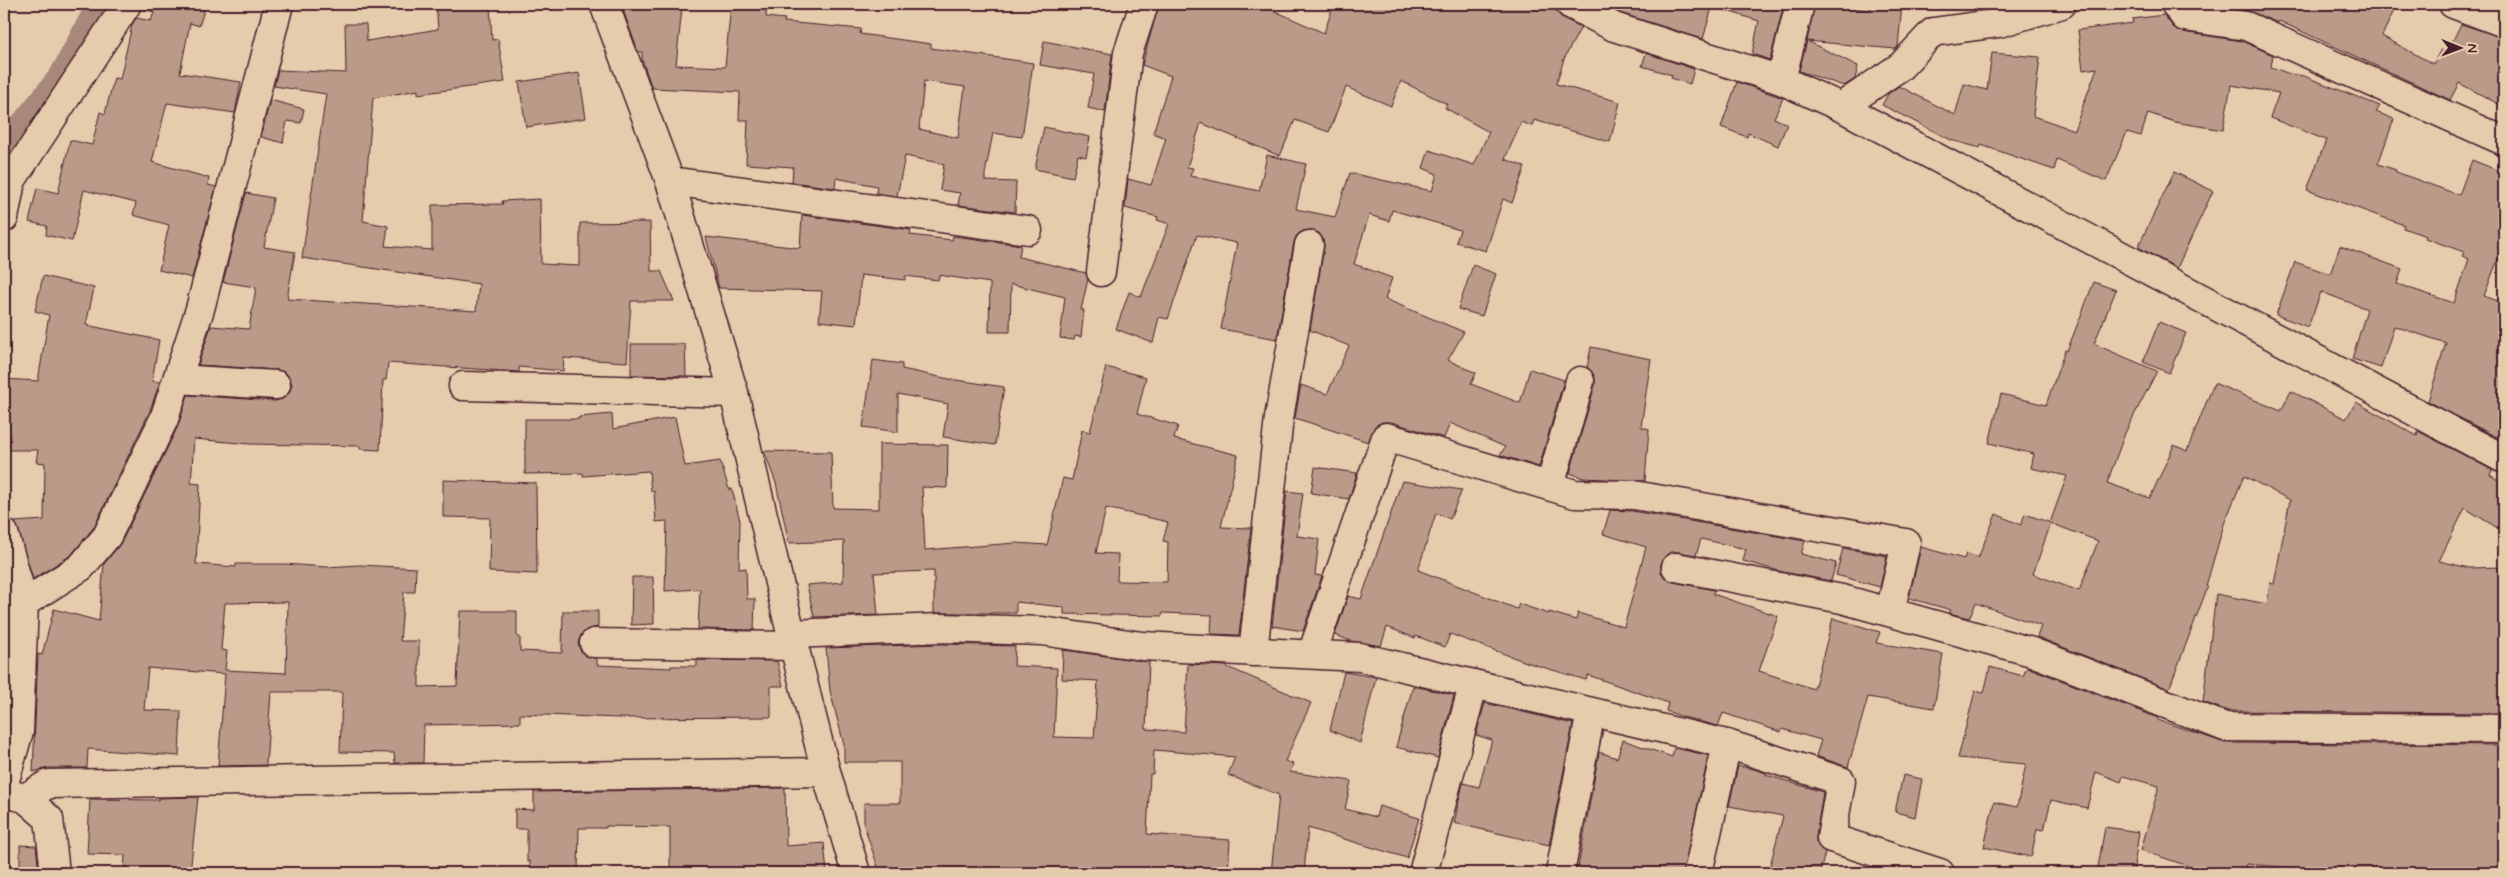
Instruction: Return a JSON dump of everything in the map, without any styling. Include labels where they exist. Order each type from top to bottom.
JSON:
[{"type":"street","points":[[4,218],[11,181],[127,4]]},
{"type":"street","points":[[24,603],[81,567],[107,536],[164,419],[200,309],[279,4]]},
{"type":"street","points":[[604,4],[670,181],[734,393],[792,640],[826,772],[856,873]]},
{"type":"street","points":[[1101,272],[1128,53],[1144,4]]},
{"type":"street","points":[[1570,4],[1616,15],[1781,80],[1841,106],[2504,459]]},
{"type":"street","points":[[1781,80],[1800,4]]},
{"type":"street","points":[[1841,106],[1901,66],[1933,32],[1999,23],[2062,4]]},
{"type":"street","points":[[2175,4],[2184,17],[2246,26],[2504,141]]},
{"type":"street","points":[[2453,4],[2504,23]]},
{"type":"street","points":[[670,181],[1028,230]]},
{"type":"street","points":[[1253,652],[1279,418],[1309,245]]},
{"type":"street","points":[[177,379],[276,385]]},
{"type":"street","points":[[1550,486],[1580,381]]},
{"type":"street","points":[[463,386],[734,393]]},
{"type":"street","points":[[1312,654],[1386,437],[1575,494],[1634,495],[1906,543],[1890,612]]},
{"type":"street","points":[[4,533],[24,603],[19,731],[11,792]]},
{"type":"street","points":[[1676,567],[1842,599],[2032,652],[2225,727],[2504,729]]},
{"type":"street","points":[[594,643],[792,640],[941,628],[1042,631],[1142,646],[1360,658],[1727,744],[1841,781],[1831,838],[1940,873]]},
{"type":"street","points":[[1423,873],[1473,686]]},
{"type":"street","points":[[1560,873],[1591,712]]},
{"type":"street","points":[[1698,873],[1727,744]]},
{"type":"street","points":[[11,792],[48,784],[826,772]]},
{"type":"street","points":[[11,792],[49,819],[54,873]]},
{"type":"building","points":[[145,4],[206,4],[199,26],[190,23],[180,73],[241,82],[235,113],[167,103],[152,162],[209,178],[208,185],[216,187],[192,278],[159,270],[169,225],[133,215],[136,203],[84,190],[72,241],[46,235],[47,226],[29,222],[37,188],[58,193],[70,140],[92,145],[100,112],[105,114],[114,78],[120,79],[132,25],[136,18],[151,21],[154,12],[144,9]]},
{"type":"building","points":[[436,4],[490,4],[492,40],[498,39],[505,82],[418,94],[418,90],[373,98],[363,221],[388,226],[385,246],[432,250],[432,205],[503,204],[502,201],[540,199],[541,264],[580,266],[580,223],[650,222],[651,271],[661,271],[674,301],[631,301],[627,362],[564,358],[563,371],[519,367],[519,372],[388,363],[386,380],[383,380],[380,450],[360,449],[360,446],[250,444],[194,439],[191,483],[200,484],[196,564],[236,567],[236,564],[284,564],[326,567],[360,565],[416,568],[415,592],[404,592],[400,641],[419,641],[419,687],[457,686],[460,611],[517,611],[517,637],[520,637],[520,651],[562,653],[563,611],[598,611],[598,627],[586,630],[578,642],[580,650],[586,656],[597,659],[597,665],[671,668],[671,666],[697,666],[697,660],[777,661],[783,686],[771,686],[771,717],[618,718],[520,714],[520,723],[424,725],[423,763],[395,763],[394,753],[340,752],[342,692],[271,692],[266,765],[218,766],[225,674],[148,668],[144,710],[181,711],[179,756],[88,749],[87,768],[48,768],[33,772],[38,654],[42,655],[54,609],[99,621],[104,564],[121,543],[178,426],[188,395],[275,401],[283,399],[289,393],[292,385],[290,378],[285,372],[277,370],[198,365],[211,326],[249,329],[256,287],[223,282],[246,193],[273,198],[264,247],[295,252],[287,299],[476,311],[479,284],[302,258],[326,94],[274,86],[278,70],[346,73],[345,24],[366,24],[367,41],[438,29]],"holes":[[[288,602],[286,673],[225,670],[227,651],[221,650],[225,603]]]},
{"type":"building","points":[[621,4],[682,8],[676,65],[725,67],[731,4],[767,4],[766,17],[785,19],[784,22],[861,29],[860,34],[931,44],[931,48],[1033,63],[1022,137],[993,133],[985,174],[985,181],[1016,182],[1015,212],[958,205],[960,193],[940,190],[944,164],[905,156],[897,196],[876,193],[877,186],[836,178],[835,188],[792,182],[793,167],[746,164],[748,120],[739,120],[740,92],[652,88],[642,60],[642,52],[638,52]],"holes":[[[924,81],[965,87],[958,138],[919,129]]]},
{"type":"building","points":[[1159,4],[1259,4],[1324,33],[1334,4],[1555,4],[1557,12],[1562,18],[1581,27],[1564,59],[1556,84],[1620,102],[1610,142],[1534,120],[1532,126],[1521,122],[1505,159],[1525,167],[1512,203],[1503,199],[1486,251],[1456,242],[1460,230],[1392,210],[1389,221],[1369,215],[1354,264],[1392,278],[1385,299],[1464,332],[1448,360],[1476,373],[1471,384],[1520,403],[1530,369],[1564,380],[1539,467],[1500,455],[1505,447],[1450,423],[1444,438],[1391,422],[1382,422],[1375,426],[1368,442],[1295,418],[1301,385],[1327,394],[1349,346],[1310,330],[1324,247],[1323,239],[1319,233],[1312,230],[1303,231],[1297,235],[1294,242],[1277,339],[1221,329],[1237,243],[1197,235],[1168,319],[1159,317],[1153,343],[1116,329],[1129,292],[1141,297],[1169,224],[1157,220],[1158,217],[1125,208],[1128,179],[1151,185],[1166,138],[1153,133],[1171,76],[1142,65]],"holes":[[[1401,81],[1447,104],[1445,108],[1489,132],[1474,165],[1429,150],[1423,168],[1437,174],[1432,191],[1350,173],[1335,217],[1296,209],[1306,164],[1267,155],[1259,191],[1190,176],[1193,168],[1187,167],[1201,123],[1280,156],[1295,120],[1329,132],[1346,87],[1391,106]]]},
{"type":"building","points":[[1603,4],[1713,4],[1703,39],[1620,13]]},
{"type":"building","points":[[1721,4],[1784,4],[1770,60],[1752,54],[1759,21],[1721,9]]},
{"type":"building","points":[[1815,4],[1870,10],[1871,4],[1902,4],[1898,47],[1895,49],[1807,41]]},
{"type":"building","points":[[2220,4],[2397,4],[2382,36],[2433,64],[2441,49],[2447,52],[2461,24],[2504,38],[2504,107],[2459,83],[2450,100],[2279,21],[2278,23],[2249,11],[2219,6]]},
{"type":"building","points":[[2164,15],[2173,27],[2182,32],[2242,41],[2273,55],[2271,67],[2290,74],[2304,76],[2380,106],[2376,112],[2394,119],[2378,164],[2459,195],[2472,160],[2504,173],[2504,243],[2484,296],[2504,303],[2504,441],[2428,401],[2446,343],[2394,326],[2381,368],[2352,359],[2367,309],[2321,292],[2308,327],[2276,315],[2295,262],[2330,274],[2340,246],[2402,269],[2397,284],[2454,303],[2469,259],[2462,256],[2464,252],[2425,238],[2426,236],[2403,228],[2404,225],[2307,190],[2326,140],[2270,118],[2279,93],[2231,85],[2223,130],[2175,122],[2148,113],[2141,136],[2127,132],[2106,181],[2057,160],[2054,170],[1981,145],[1980,148],[1951,140],[1882,105],[1888,94],[1899,86],[1955,115],[1964,84],[1987,90],[1992,53],[2040,57],[2033,116],[2074,130],[2097,68],[2083,70],[2078,30],[2133,23],[2132,19]]},
{"type":"building","points":[[1044,41],[1112,54],[1105,112],[1088,108],[1094,74],[1040,65]]},
{"type":"building","points":[[1807,41],[1858,66],[1855,79],[1844,86],[1799,71]]},
{"type":"building","points":[[1646,53],[1694,69],[1690,84],[1671,78],[1672,75],[1642,66]]},
{"type":"building","points":[[579,73],[586,118],[526,127],[519,82]]},
{"type":"building","points":[[1737,82],[1783,98],[1774,118],[1787,124],[1778,146],[1748,133],[1747,137],[1721,127]]},
{"type":"building","points":[[270,100],[304,109],[301,123],[287,121],[283,143],[261,137]]},
{"type":"building","points":[[1044,127],[1090,137],[1086,157],[1078,155],[1073,177],[1035,169]]},
{"type":"building","points":[[2174,172],[2213,191],[2177,268],[2138,247]]},
{"type":"building","points":[[802,215],[911,230],[910,235],[952,240],[953,236],[1021,245],[1019,257],[1086,273],[1088,279],[1081,310],[1084,310],[1081,337],[1075,336],[1074,340],[1060,338],[1065,297],[1011,284],[1010,332],[989,332],[990,283],[939,275],[938,280],[905,276],[905,280],[861,275],[856,325],[819,321],[822,291],[719,288],[706,237],[800,248]]},
{"type":"building","points":[[1473,265],[1496,274],[1482,316],[1458,309]]},
{"type":"building","points":[[43,276],[94,288],[86,325],[159,340],[152,381],[160,382],[149,413],[94,527],[71,555],[33,579],[15,522],[44,520],[45,463],[36,462],[38,450],[8,450],[9,406],[4,406],[4,379],[38,381],[49,315],[35,311]]},
{"type":"building","points":[[2094,282],[2116,290],[2094,344],[2157,371],[2125,433],[2107,483],[2150,498],[2174,445],[2187,451],[2214,383],[2281,411],[2291,391],[2346,419],[2356,402],[2417,436],[2418,431],[2492,470],[2490,475],[2504,484],[2504,532],[2465,508],[2439,561],[2469,568],[2504,567],[2504,713],[2228,711],[2203,702],[2216,594],[2267,604],[2270,583],[2274,584],[2290,500],[2244,476],[2224,524],[2206,586],[2208,586],[2169,689],[2037,637],[2041,626],[1976,603],[1969,618],[1949,613],[1951,610],[1909,598],[1921,547],[1964,559],[1966,553],[1978,558],[1996,514],[2021,525],[2025,514],[2050,523],[2067,476],[2031,468],[2034,454],[1989,443],[2001,394],[2046,405],[2065,350],[2067,351]],"holes":[[[2051,523],[2098,541],[2079,591],[2033,574]]]},
{"type":"building","points":[[2159,322],[2186,333],[2169,373],[2143,362]]},
{"type":"building","points":[[631,344],[685,344],[686,376],[631,375]]},
{"type":"building","points":[[1591,347],[1651,359],[1641,427],[1649,429],[1645,481],[1583,478],[1570,473],[1595,385],[1595,377],[1587,368]]},
{"type":"building","points":[[873,360],[902,364],[902,369],[949,379],[1004,387],[995,445],[943,437],[948,404],[898,394],[898,432],[863,427]]},
{"type":"building","points":[[1106,367],[1146,377],[1137,414],[1178,426],[1174,439],[1238,455],[1221,527],[1251,528],[1239,635],[1211,634],[1212,615],[1163,613],[1162,616],[1064,614],[1064,607],[1016,602],[1016,613],[934,613],[934,571],[874,573],[878,615],[814,617],[807,585],[843,582],[844,541],[789,543],[776,483],[764,451],[831,452],[833,508],[879,509],[879,444],[948,445],[947,488],[922,487],[925,550],[1016,543],[1047,545],[1063,478],[1072,480],[1082,430],[1090,432]],"holes":[[[1106,508],[1168,522],[1163,541],[1168,542],[1167,582],[1117,581],[1118,554],[1096,553]]]},
{"type":"building","points":[[612,414],[613,429],[675,417],[685,466],[720,461],[729,489],[732,489],[740,521],[739,569],[746,568],[747,599],[755,599],[754,630],[698,629],[700,589],[665,591],[667,521],[656,522],[654,491],[651,492],[649,471],[583,476],[583,473],[525,474],[525,419],[579,419],[579,417]]},
{"type":"building","points":[[1315,467],[1357,473],[1349,499],[1311,493]]},
{"type":"building","points":[[443,480],[536,483],[537,574],[489,572],[490,518],[443,517]]},
{"type":"building","points":[[1402,481],[1462,490],[1450,519],[1436,513],[1418,570],[1517,609],[1519,604],[1549,614],[1549,612],[1576,620],[1578,613],[1624,627],[1646,547],[1603,534],[1610,510],[1632,511],[1805,541],[1801,554],[1836,563],[1831,581],[1783,572],[1743,561],[1746,549],[1701,539],[1696,555],[1670,552],[1665,556],[1661,564],[1661,572],[1665,578],[1673,582],[1714,590],[1713,594],[1778,616],[1759,671],[1814,689],[1833,618],[1880,632],[1876,643],[1943,654],[1934,708],[1868,697],[1848,767],[1816,756],[1821,740],[1782,729],[1781,732],[1723,713],[1718,726],[1683,717],[1666,711],[1668,703],[1588,675],[1586,680],[1529,663],[1450,634],[1445,647],[1387,627],[1381,646],[1351,641],[1335,635],[1348,596],[1361,599]]},
{"type":"building","points":[[1287,491],[1303,493],[1297,536],[1319,539],[1315,575],[1322,576],[1303,631],[1272,626]]},
{"type":"building","points":[[1843,548],[1887,556],[1880,587],[1836,575]]},
{"type":"building","points":[[632,577],[653,577],[654,624],[631,625]]},
{"type":"building","points":[[941,644],[1015,646],[1014,666],[1057,668],[1054,737],[1094,738],[1098,681],[1062,679],[1063,650],[1149,662],[1146,729],[1184,732],[1188,664],[1225,666],[1311,703],[1285,761],[1293,764],[1290,772],[1351,781],[1345,809],[1376,817],[1379,806],[1419,818],[1407,858],[1308,828],[1304,873],[1271,873],[1279,795],[1228,775],[1235,757],[1154,750],[1153,774],[1150,774],[1147,834],[1230,840],[1228,873],[880,873],[864,826],[864,803],[900,803],[900,762],[844,762],[844,745],[830,691],[826,648]]},
{"type":"building","points":[[1990,667],[2023,676],[2027,667],[2158,718],[2158,720],[2225,743],[2504,745],[2504,873],[2330,873],[2330,871],[2246,864],[2243,873],[2208,873],[2141,850],[2159,786],[2123,776],[2121,782],[2096,772],[2087,808],[2051,800],[2044,830],[2037,829],[2031,857],[1984,847],[1994,802],[2017,807],[2026,764],[1958,758],[1975,691],[1984,693]]},
{"type":"building","points":[[1344,672],[1376,677],[1360,743],[1330,730]]},
{"type":"building","points":[[1413,686],[1454,695],[1438,758],[1396,747]]},
{"type":"building","points":[[1485,703],[1573,724],[1549,845],[1454,823],[1463,783],[1479,787],[1492,740],[1476,735]]},
{"type":"building","points":[[1623,740],[1672,757],[1674,748],[1707,755],[1708,758],[1683,873],[1577,873],[1599,752],[1617,758]]},
{"type":"building","points":[[1738,766],[1754,769],[1766,773],[1766,775],[1823,792],[1816,836],[1816,843],[1825,852],[1820,873],[1768,873],[1783,816],[1729,806]]},
{"type":"building","points":[[1903,775],[1922,779],[1915,817],[1895,812]]},
{"type":"building","points":[[785,788],[786,846],[824,843],[827,873],[670,873],[670,827],[606,826],[606,828],[579,828],[578,873],[530,873],[530,861],[527,862],[527,829],[515,829],[515,809],[534,810],[534,792]]},
{"type":"building","points":[[198,797],[190,873],[124,873],[125,855],[87,854],[90,799],[158,800],[159,798]]},
{"type":"building","points":[[2105,827],[2139,832],[2133,873],[2097,873]]},
{"type":"building","points":[[20,845],[36,846],[39,873],[20,873]]},
{"type":"waterway","points":[[4,148],[62,76],[100,4]]},
{"type":"waterway","points":[[4,726],[4,746]]}]
